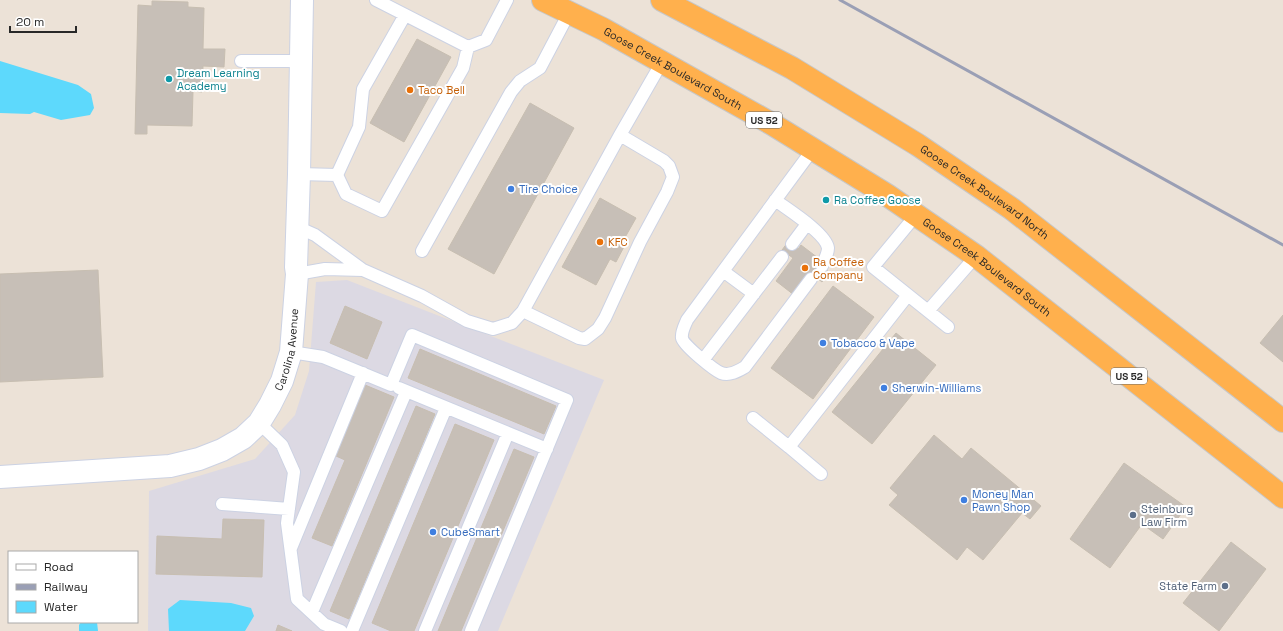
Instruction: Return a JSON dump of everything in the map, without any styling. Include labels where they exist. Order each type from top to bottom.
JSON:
[{"type":"highway","name":"Goose Creek Boulevard South","points":[[542,0],[603,29],[772,124],[887,195],[976,256],[1283,497]]},
{"type":"highway","name":"Goose Creek Boulevard North","points":[[662,0],[792,68],[918,145],[1012,209],[1283,421]]},
{"type":"street","name":"Carolina Avenue","points":[[0,477],[170,466],[199,459],[222,450],[243,438],[258,423],[282,381],[291,352],[297,274],[302,0]]},
{"type":"lane","points":[[376,0],[468,47],[486,40],[507,0]]},
{"type":"lane","points":[[422,251],[511,92],[520,81],[540,68],[569,12]]},
{"type":"lane","points":[[337,176],[359,127],[363,89],[405,15]]},
{"type":"lane","points":[[337,176],[346,194],[382,210],[463,68],[468,47]]},
{"type":"lane","points":[[241,61],[300,61]]},
{"type":"lane","points":[[297,227],[315,235],[363,270],[422,296],[467,321],[493,329],[512,323],[523,311],[662,62]]},
{"type":"lane","points":[[523,311],[585,339],[598,329],[605,318],[640,242],[667,192],[673,177],[669,166],[664,161],[620,135]]},
{"type":"lane","points":[[812,149],[687,320],[682,338],[686,345],[721,373],[734,373],[745,367],[812,279]]},
{"type":"lane","points":[[299,174],[337,176]]},
{"type":"lane","points":[[775,200],[814,229],[824,240],[828,248],[822,266]]},
{"type":"lane","points":[[916,215],[873,267],[948,327]]},
{"type":"lane","points":[[792,244],[807,224]]},
{"type":"lane","points":[[928,311],[976,256]]},
{"type":"lane","points":[[703,360],[782,257]]},
{"type":"lane","points":[[297,274],[325,269],[363,270]]},
{"type":"lane","points":[[723,271],[754,294]]},
{"type":"lane","points":[[789,447],[908,295]]},
{"type":"lane","points":[[391,385],[412,335],[567,400],[471,631]]},
{"type":"lane","points":[[291,352],[323,356],[406,392],[547,449]]},
{"type":"lane","points":[[291,549],[363,373]]},
{"type":"lane","points":[[312,612],[406,392]]},
{"type":"lane","points":[[352,631],[446,408]]},
{"type":"lane","points":[[753,418],[821,474]]},
{"type":"lane","points":[[258,423],[282,445],[294,472],[287,523],[297,599],[324,624],[341,631]]},
{"type":"lane","points":[[425,631],[508,433]]},
{"type":"lane","points":[[222,504],[289,509]]},
{"type":"shaded area","points":[[347,280],[604,380],[498,631],[148,631],[149,491],[255,459],[295,415],[309,371],[316,282]]},
{"type":"water","points":[[0,61],[78,85],[91,94],[94,108],[90,115],[61,120],[34,112],[30,114],[0,113]]},
{"type":"water","points":[[180,600],[231,603],[251,608],[254,616],[245,631],[169,631],[168,609]]},
{"type":"water","points":[[80,623],[97,623],[98,631],[79,631]]},
{"type":"building","name":"Dream Learning Academy","points":[[152,1],[188,2],[188,7],[204,8],[203,49],[225,49],[224,67],[203,66],[202,92],[193,91],[192,126],[147,125],[147,134],[135,134],[138,5],[152,6]]},
{"type":"building","points":[[417,39],[451,57],[404,142],[370,123]]},
{"type":"building","points":[[530,103],[574,128],[494,274],[448,249]]},
{"type":"building","points":[[600,198],[636,218],[623,241],[626,243],[616,262],[610,259],[596,285],[562,267]]},
{"type":"building","name":"Ra Coffee Company","points":[[788,242],[798,249],[801,245],[822,261],[819,264],[829,272],[822,282],[811,273],[794,295],[776,281],[793,258],[782,250]]},
{"type":"building","points":[[98,270],[103,377],[0,382],[0,274]]},
{"type":"building","name":"Tobacco & Vape","points":[[833,286],[874,317],[813,399],[771,368]]},
{"type":"building","points":[[345,306],[382,322],[367,359],[330,343]]},
{"type":"building","points":[[1283,315],[1283,362],[1260,343]]},
{"type":"building","name":"Sherwin-Williams","points":[[896,333],[936,365],[872,444],[832,412]]},
{"type":"building","points":[[420,349],[556,406],[544,434],[408,378]]},
{"type":"building","points":[[365,385],[394,397],[332,546],[312,538],[345,460],[336,456]]},
{"type":"building","points":[[416,406],[435,414],[349,619],[330,611]]},
{"type":"building","name":"CubeSmart","points":[[455,424],[494,440],[414,631],[391,631],[372,623]]},
{"type":"building","name":"Money Man Pawn Shop","points":[[934,435],[962,459],[971,448],[1041,506],[1030,519],[1022,513],[983,560],[967,547],[957,560],[889,505],[898,495],[890,488]]},
{"type":"building","name":"CubeSmart","points":[[514,449],[534,457],[461,631],[438,631]]},
{"type":"building","name":"Steinburg Law Firm","points":[[1124,463],[1186,507],[1163,539],[1142,524],[1110,568],[1070,539]]},
{"type":"building","points":[[223,519],[264,520],[262,577],[156,574],[157,536],[222,539]]},
{"type":"building","name":"State Farm","points":[[1231,542],[1266,569],[1219,631],[1183,603]]},
{"type":"building","points":[[278,625],[292,631],[276,631]]},
{"type":"railway","points":[[840,0],[1283,245]]},
{"type":"place","name":"Dream Learning Academy","points":[[169,79]]},
{"type":"place","name":"Taco Bell","points":[[410,90]]},
{"type":"place","name":"Tire Choice","points":[[511,189]]},
{"type":"place","name":"Ra Coffee Goose","points":[[826,200]]},
{"type":"place","name":"KFC","points":[[600,242]]},
{"type":"place","name":"Ra Coffee Company","points":[[805,268]]},
{"type":"place","name":"Tobacco & Vape","points":[[823,343]]},
{"type":"place","name":"Sherwin-Williams","points":[[884,388]]},
{"type":"place","name":"Money Man Pawn Shop","points":[[964,500]]},
{"type":"place","name":"Steinburg Law Firm","points":[[1133,515]]},
{"type":"place","name":"CubeSmart","points":[[433,532]]},
{"type":"place","name":"State Farm","points":[[1225,586]]}]
